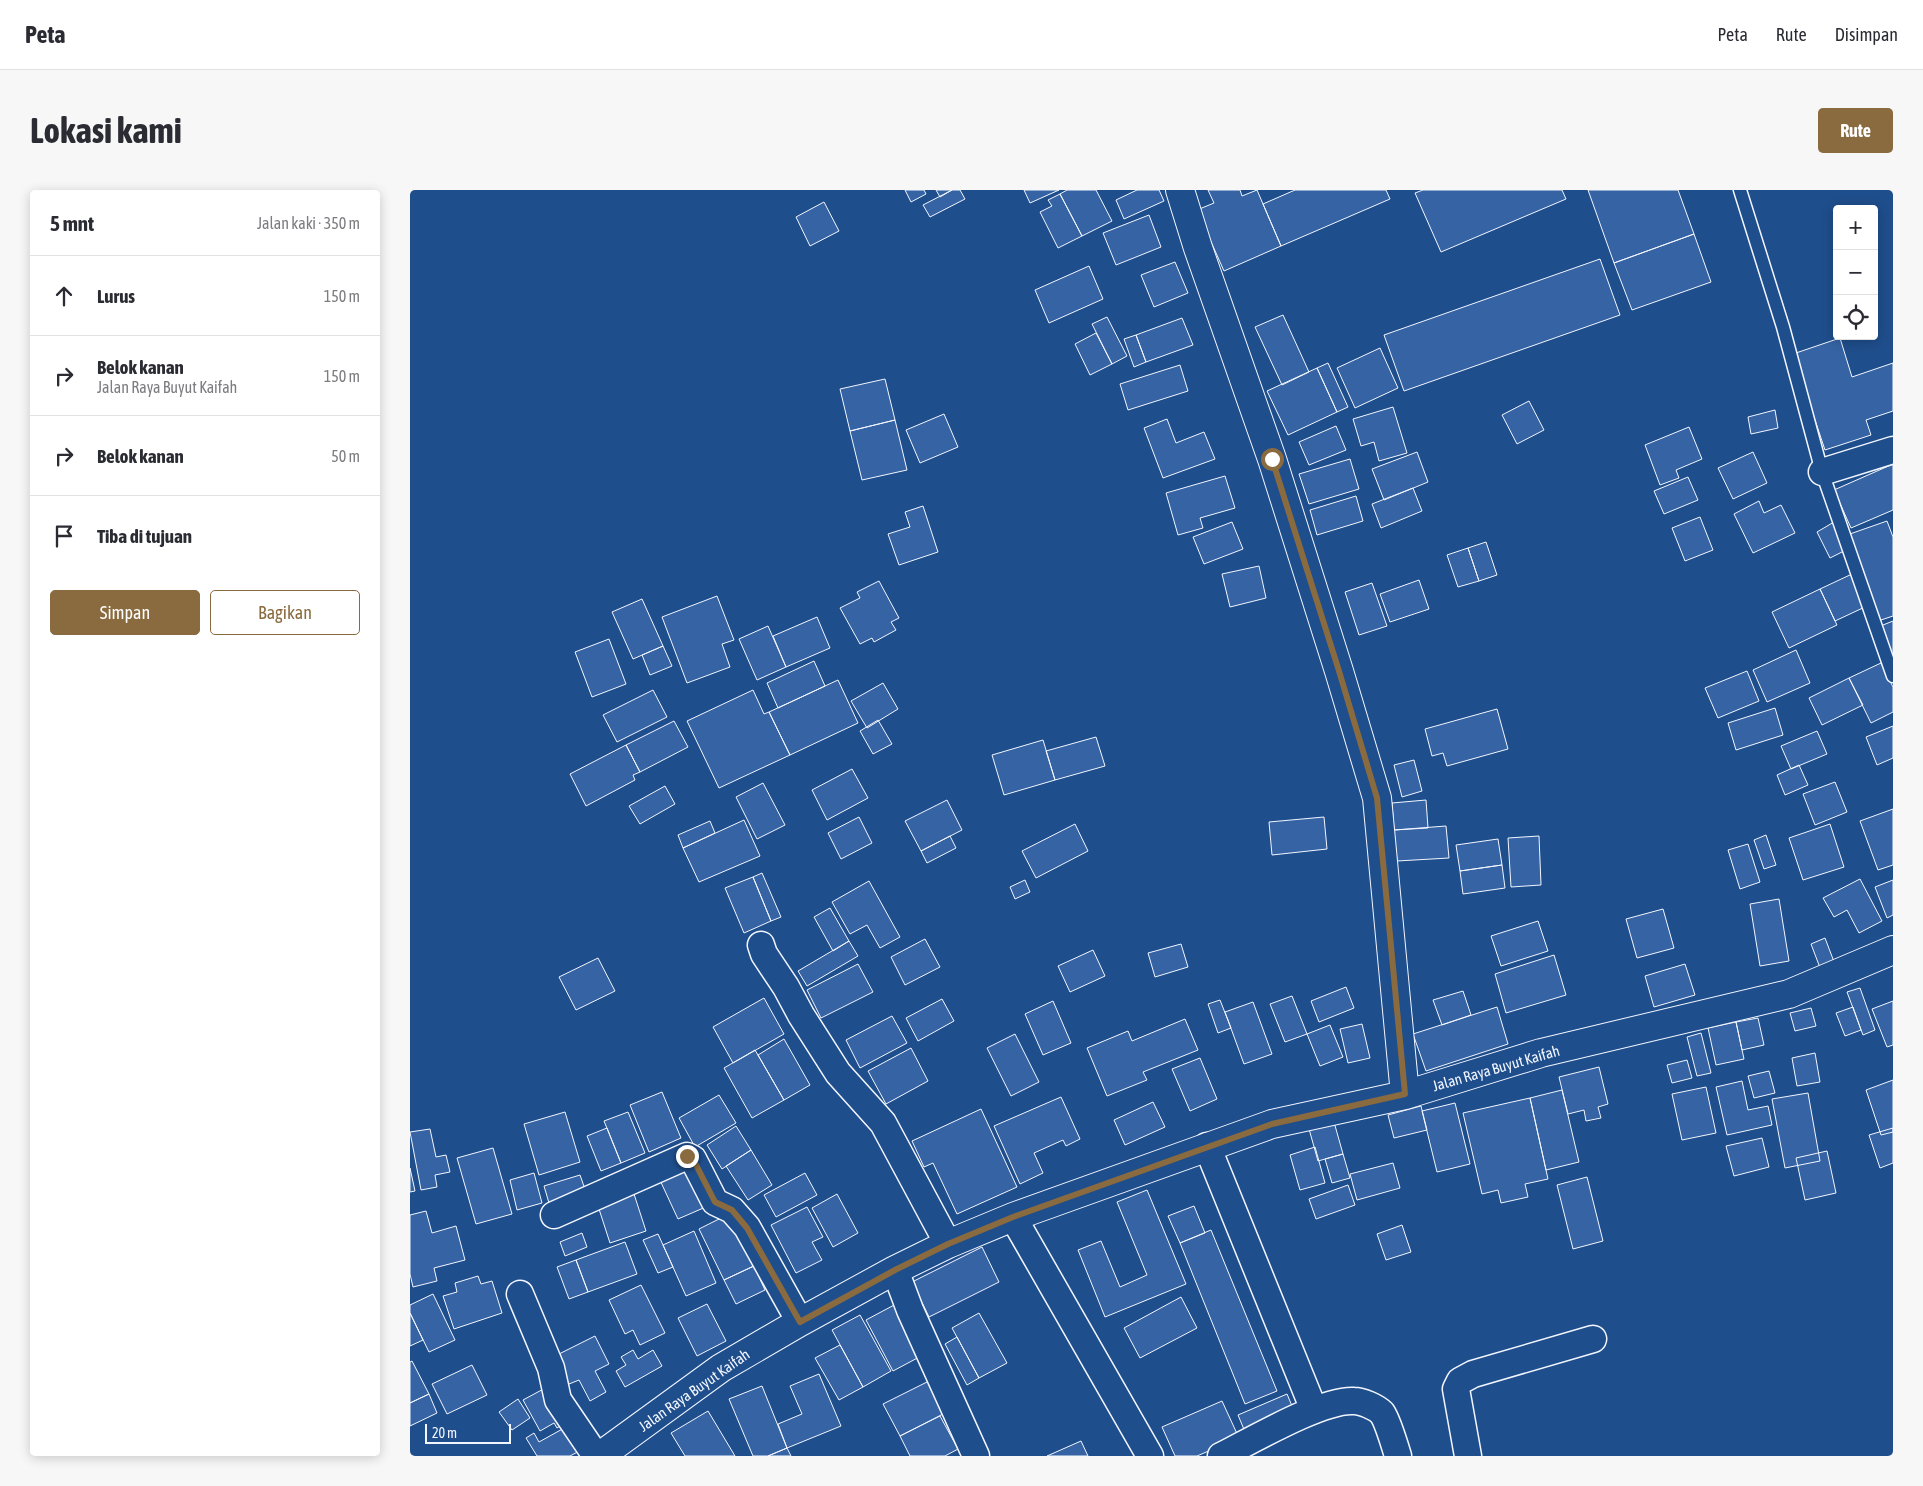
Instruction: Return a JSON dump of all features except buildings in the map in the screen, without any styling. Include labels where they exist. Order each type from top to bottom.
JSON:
[{"type":"street","points":[[1180,190],[1201,257],[1272,459],[1377,798],[1405,1094]]},
{"type":"street","points":[[1822,472],[1893,450]]},
{"type":"street","points":[[761,944],[764,954],[838,1073],[883,1123],[948,1244]]},
{"type":"street","name":"Jalan Raya Buyut Kaifah","points":[[600,1456],[721,1368],[800,1322],[895,1270],[948,1244],[1013,1217],[1272,1124],[1405,1094],[1541,1053],[1789,994],[1893,950]]},
{"type":"street","points":[[1207,1146],[1314,1410]]},
{"type":"street","points":[[554,1215],[687,1156],[693,1159],[715,1202],[732,1210],[747,1228],[800,1322]]},
{"type":"street","points":[[1013,1217],[1150,1456]]},
{"type":"street","points":[[895,1270],[910,1310],[976,1456]]},
{"type":"street","points":[[520,1294],[551,1368],[558,1400],[596,1456]]},
{"type":"street","points":[[1468,1456],[1456,1389],[1460,1381],[1473,1374],[1594,1339]]},
{"type":"street","points":[[1220,1456],[1314,1410],[1335,1403],[1355,1400],[1369,1405],[1382,1413],[1398,1456]]},
{"type":"lane","points":[[1740,190],[1783,327],[1822,472],[1893,676]]},
{"type":"route","points":[[687,1156],[693,1159],[715,1202],[732,1210],[747,1228],[800,1322],[895,1270],[948,1244],[1013,1217],[1272,1124],[1405,1094],[1377,798],[1272,459]]}]
